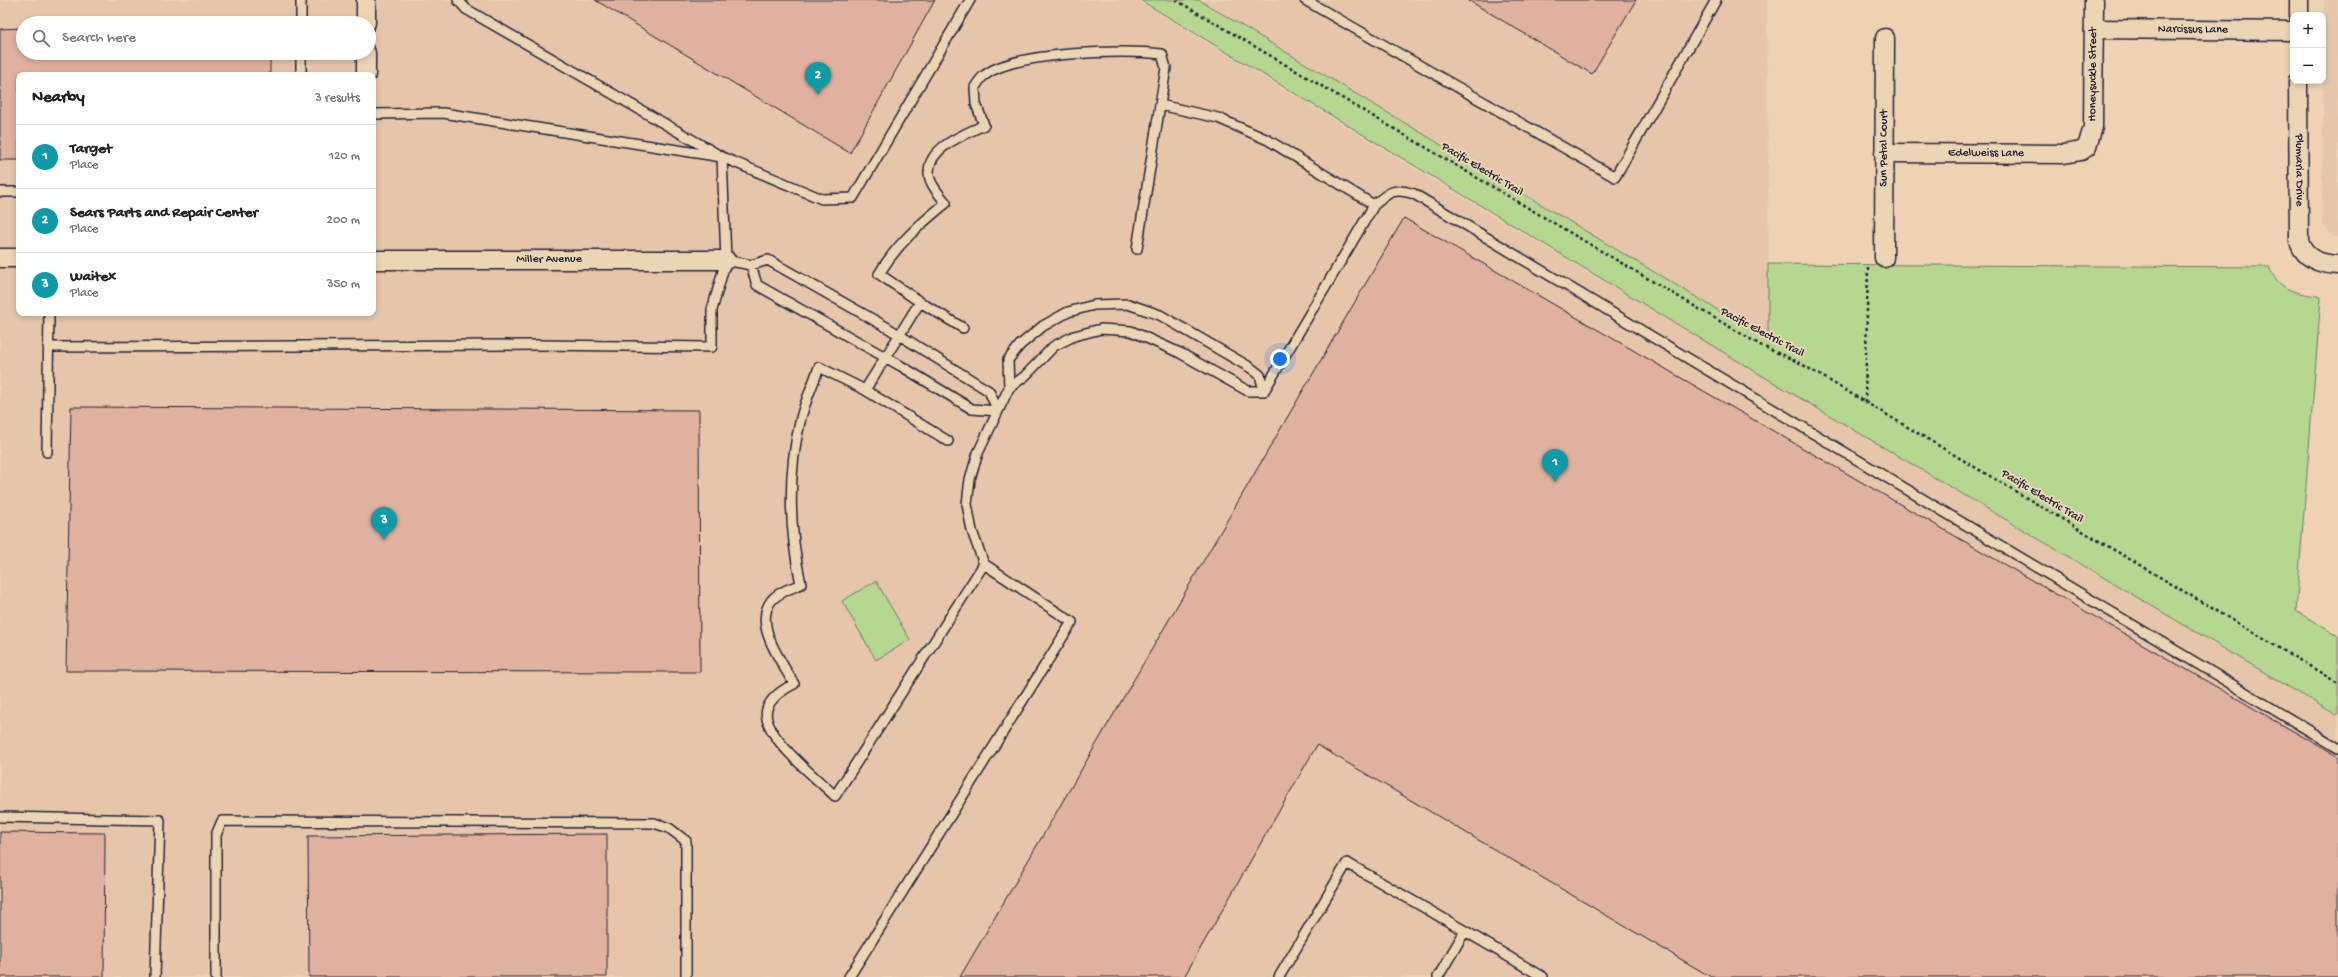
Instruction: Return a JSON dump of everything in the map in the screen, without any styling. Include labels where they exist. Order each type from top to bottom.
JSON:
[{"type":"street","points":[[366,0],[366,16]]},
{"type":"street","name":"Honeysuckle Street","points":[[2087,147],[2093,128],[2094,0]]},
{"type":"street","points":[[2299,0],[2299,12]]},
{"type":"street","name":"Narcissus Lane","points":[[2094,30],[2290,31]]},
{"type":"street","name":"Sun Petal Court","points":[[1876,260],[1884,153],[1885,38]]},
{"type":"street","points":[[366,60],[366,72]]},
{"type":"street","name":"Plumaria Drive","points":[[2298,84],[2297,231],[2301,249],[2307,256],[2324,263],[2338,265]]},
{"type":"street","name":"Edelweiss Lane","points":[[1884,153],[2064,154],[2081,151],[2087,147]]},
{"type":"street","points":[[0,258],[16,258]]},
{"type":"street","name":"Miller Avenue","points":[[376,260],[726,260]]},
{"type":"lane","points":[[301,0],[301,16]]},
{"type":"lane","points":[[458,0],[466,9],[722,157],[822,199],[853,198],[970,0]]},
{"type":"lane","points":[[1305,0],[1615,178],[1716,0]]},
{"type":"lane","points":[[963,328],[920,302],[879,274],[892,253],[912,231],[946,204],[932,184],[929,171],[933,157],[944,146],[984,125],[976,104],[975,87],[984,75],[1003,66],[1044,57],[1106,51],[1162,54],[1166,68],[1137,249]]},
{"type":"lane","points":[[301,60],[301,72]]},
{"type":"lane","points":[[1160,106],[1218,118],[1268,140],[1374,205]]},
{"type":"lane","points":[[376,114],[443,113],[722,157]]},
{"type":"lane","points":[[48,347],[529,345],[712,347],[712,310],[726,260],[722,157]]},
{"type":"lane","points":[[1264,391],[1374,205],[1392,191],[1402,190],[1414,194],[2338,748]]},
{"type":"lane","points":[[0,192],[16,192]]},
{"type":"lane","points":[[726,260],[750,265],[768,260],[899,336],[989,391],[998,411]]},
{"type":"lane","points":[[750,265],[757,285],[887,358],[972,409],[998,411]]},
{"type":"lane","points":[[865,390],[887,358],[920,302]]},
{"type":"lane","points":[[1009,388],[1008,360],[1020,344],[1043,326],[1068,312],[1094,305],[1128,304],[1160,315],[1251,368],[1260,375],[1264,391]]},
{"type":"lane","points":[[47,452],[49,316]]},
{"type":"lane","points":[[849,977],[1072,622],[984,564],[972,532],[967,504],[970,479],[978,454],[1009,388],[1025,376],[1054,346],[1074,336],[1101,329],[1131,331],[1180,353],[1248,391],[1264,391]]},
{"type":"lane","points":[[948,441],[865,390],[819,367],[800,421],[790,486],[794,555],[801,584],[785,591],[772,600],[766,614],[768,636],[794,684],[773,699],[767,709],[766,722],[775,738],[835,796],[984,564]]},
{"type":"lane","points":[[0,817],[160,820],[155,977]]},
{"type":"lane","points":[[216,977],[216,835],[222,821],[654,822],[669,828],[686,841],[686,977]]},
{"type":"lane","points":[[1279,977],[1347,863],[1543,977]]},
{"type":"lane","points":[[1438,977],[1465,931]]},
{"type":"path","name":"Pacific Electric Trail","points":[[1176,0],[1762,346],[1798,362],[2338,683]]},
{"type":"path","points":[[1865,403],[1876,260]]},
{"type":"shaded area","points":[[0,0],[1137,0],[1486,212],[2338,717],[2338,977],[0,977]]},
{"type":"shaded area","points":[[1201,0],[1767,0],[1769,340]]},
{"type":"shaded area","points":[[2324,0],[2338,0],[2338,237],[2333,237],[2322,223],[2323,84],[2326,84],[2326,12],[2324,12]]},
{"type":"green space","points":[[1140,0],[1199,0],[1768,340],[1768,264],[2269,267],[2273,276],[2284,287],[2297,292],[2321,297],[2296,611],[2338,636],[2338,716],[1761,375]]},
{"type":"green space","points":[[876,581],[910,640],[876,660],[842,601]]},
{"type":"building","points":[[595,0],[935,0],[850,153]]},
{"type":"building","points":[[1468,0],[1636,0],[1592,74]]},
{"type":"building","points":[[16,28],[16,60],[270,60],[270,72],[16,72],[16,160],[0,160],[0,29]]},
{"type":"building","points":[[1404,218],[2338,757],[2338,977],[1711,977],[1317,745],[1184,977],[960,977]]},
{"type":"building","points":[[71,407],[699,410],[700,672],[66,671]]},
{"type":"building","points":[[0,832],[105,833],[104,977],[0,977]]},
{"type":"building","points":[[607,834],[607,977],[309,977],[308,836]]},
{"type":"place","name":"Sears Parts and Repair Center","points":[[818,95]]},
{"type":"place","name":"Target","points":[[1555,482]]},
{"type":"place","name":"Waitex","points":[[384,540]]}]
